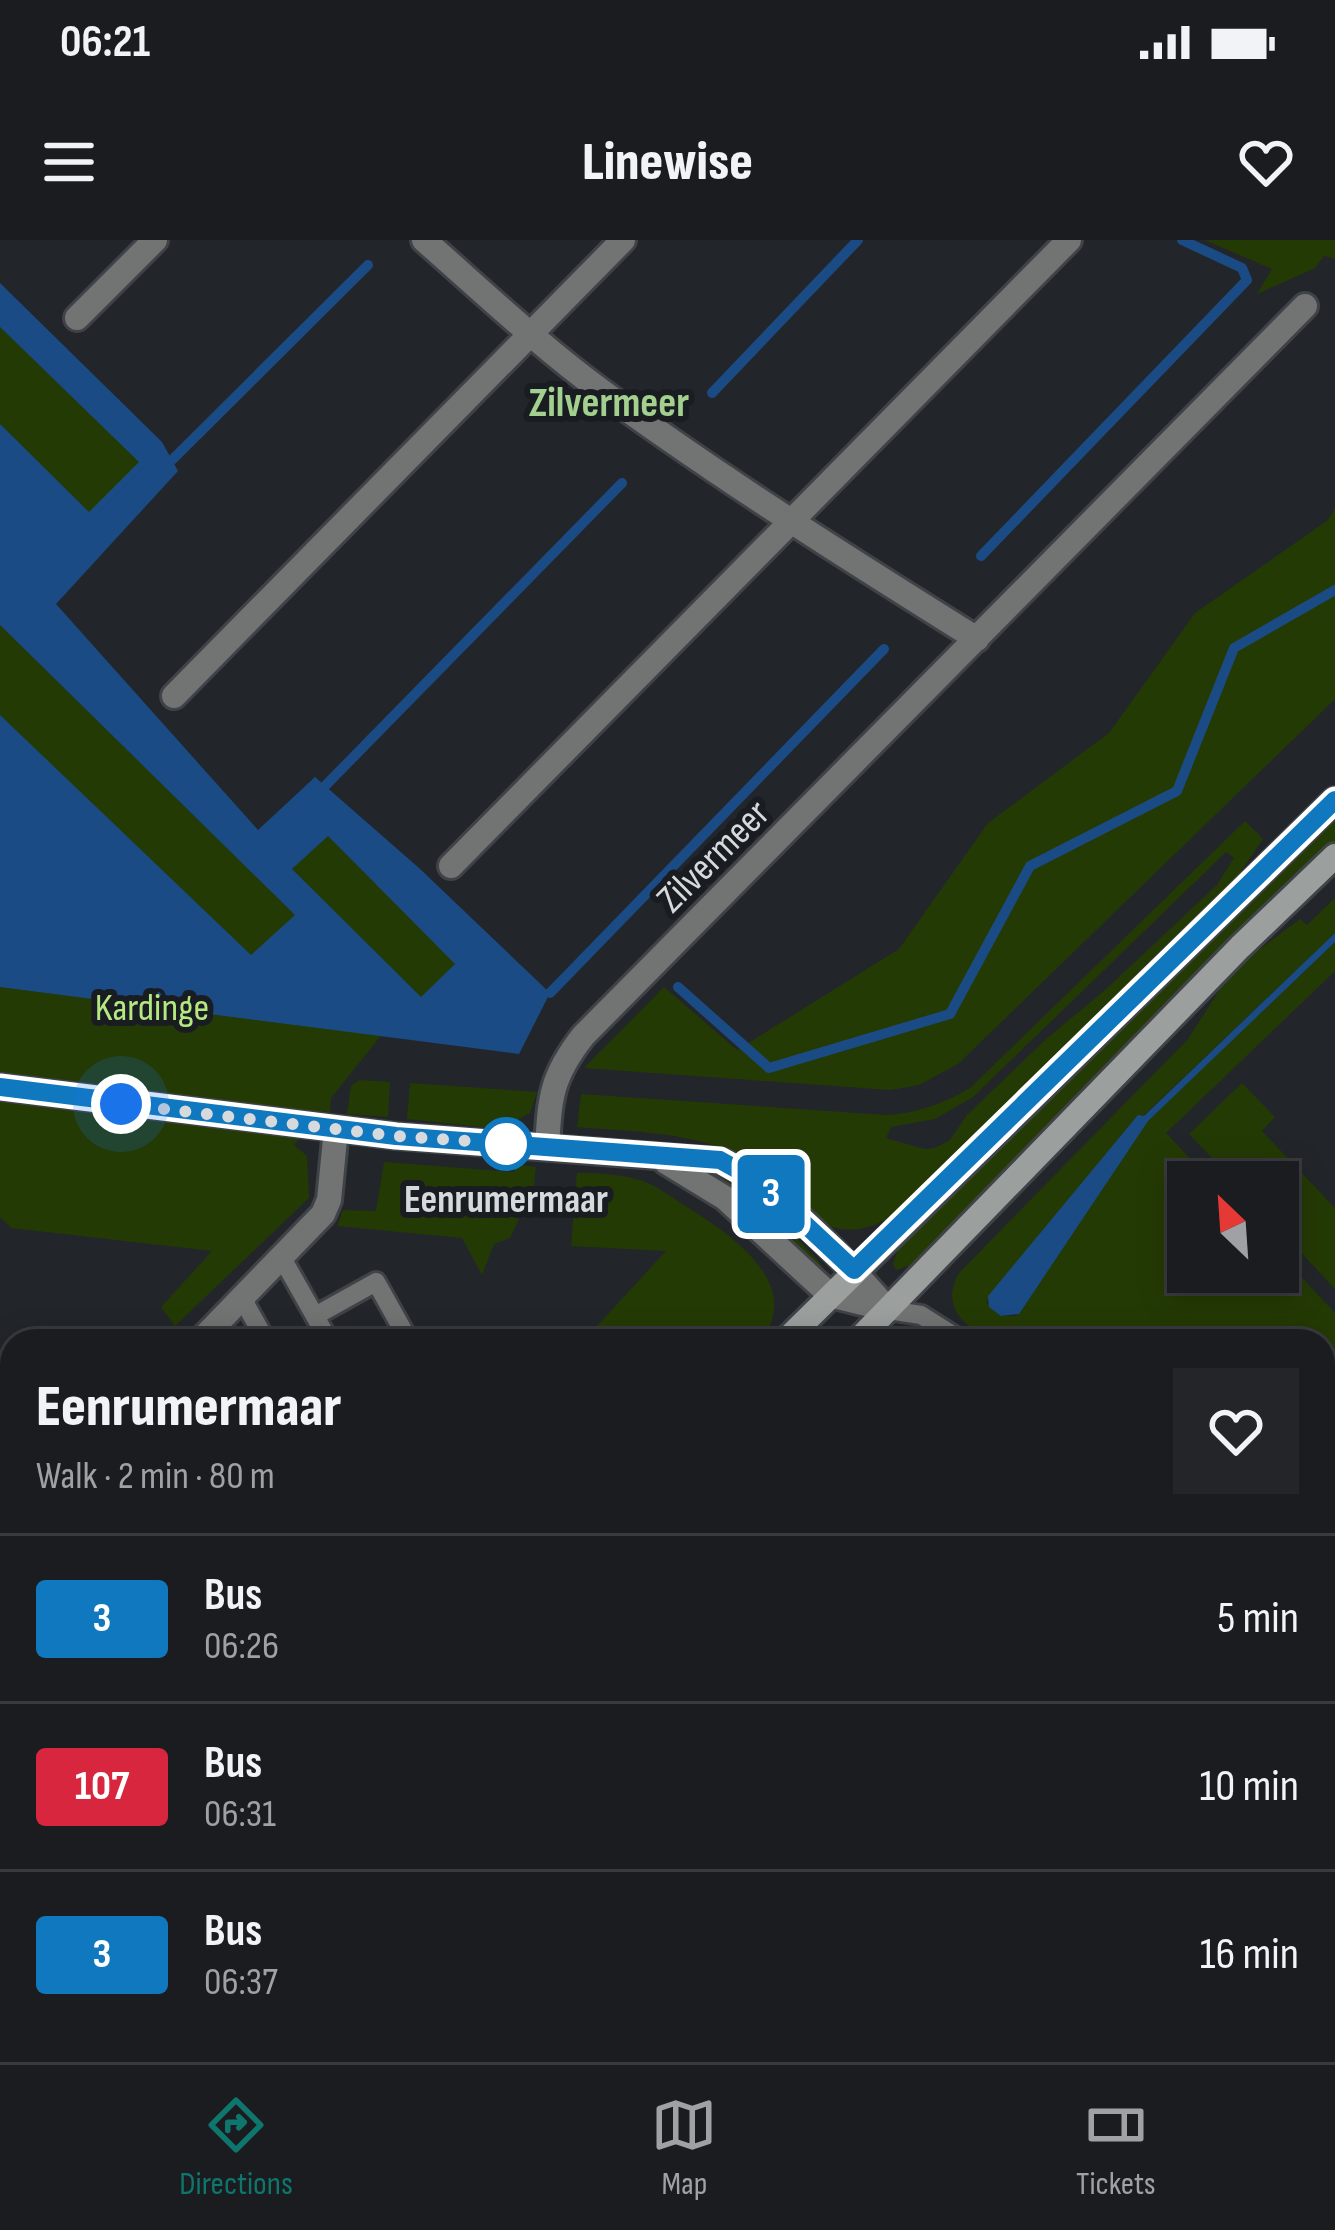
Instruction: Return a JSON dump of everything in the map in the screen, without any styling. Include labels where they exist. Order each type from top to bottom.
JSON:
[{"type":"main road","points":[[797,1329],[1335,800]]},
{"type":"main road","points":[[869,1329],[1240,947],[1335,856]]},
{"type":"street","points":[[77,317],[154,240]]},
{"type":"street","points":[[424,240],[598,388],[788,522],[977,639]]},
{"type":"street","points":[[174,696],[623,240]]},
{"type":"street","points":[[452,866],[1069,240]]},
{"type":"street","name":"Zilvermeer","points":[[547,1147],[552,1086],[562,1062],[583,1036],[1305,306]]},
{"type":"street","points":[[0,1087],[336,1129],[720,1160],[749,1173],[854,1270],[888,1310]]},
{"type":"street","points":[[212,1329],[323,1214],[329,1200],[336,1129]]},
{"type":"street","points":[[653,1156],[705,1182],[830,1295],[888,1310]]},
{"type":"lane","points":[[282,1258],[322,1329]]},
{"type":"lane","points":[[315,1316],[376,1282],[402,1329]]},
{"type":"lane","points":[[242,1298],[259,1329]]},
{"type":"lane","points":[[888,1310],[921,1316],[942,1329]]},
{"type":"green space","points":[[1205,240],[1335,240],[1335,259],[1324,256],[1315,268],[1257,294],[1272,269]]},
{"type":"green space","points":[[0,327],[140,462],[89,513],[85,509],[0,610]]},
{"type":"green space","points":[[1335,508],[1335,699],[958,1064],[919,1085],[890,1090],[584,1068],[664,987],[737,1050],[899,949],[988,823],[1109,733],[1195,613],[1328,520]]},
{"type":"green space","name":"Kardinge","points":[[0,625],[287,907],[361,939],[292,869],[327,835],[456,964],[421,998],[415,993],[331,1098],[330,1112],[321,1111],[294,1145],[307,1156],[309,1198],[175,1326],[161,1307],[212,1251],[11,1228],[0,1217]]},
{"type":"green space","points":[[1335,811],[1335,844],[920,1262],[896,1270],[893,1264],[903,1237]]},
{"type":"green space","points":[[1245,821],[1263,839],[1228,890],[900,1212],[870,1226],[845,1229],[824,1224],[749,1161],[708,1143],[577,1127],[581,1094],[886,1115],[930,1107],[970,1088]],"holes":[[[1226,852],[1234,858],[1217,885],[1045,1040],[967,1115],[950,1140],[924,1149],[886,1138],[891,1127],[935,1119],[973,1097]]]},
{"type":"green space","points":[[1335,898],[1335,933],[1143,1116],[986,1302],[1001,1316],[1016,1316],[1147,1121],[1335,942],[1335,971],[1166,1133],[1192,1161],[1167,1161],[1167,1293],[1299,1293],[1299,1274],[1335,1313],[1335,1329],[972,1329],[954,1306],[959,1273],[1188,1039],[1233,969],[1300,919],[1307,925]]},
{"type":"green space","points":[[359,1080],[390,1082],[388,1117],[347,1114],[351,1086]]},
{"type":"green space","points":[[410,1083],[537,1092],[530,1113],[502,1129],[407,1119]]},
{"type":"green space","points":[[1242,1083],[1275,1117],[1262,1131],[1290,1161],[1215,1161],[1189,1134]]},
{"type":"green space","points":[[384,1162],[514,1172],[517,1164],[536,1167],[534,1187],[510,1238],[494,1244],[482,1275],[462,1238],[337,1226],[343,1210],[376,1211]]},
{"type":"green space","points":[[714,1170],[759,1199],[825,1268],[801,1257],[711,1176]]},
{"type":"green space","points":[[1299,1170],[1335,1208],[1335,1289],[1299,1250]]},
{"type":"green space","points":[[577,1173],[619,1175],[648,1183],[702,1216],[756,1262],[774,1300],[772,1320],[767,1329],[594,1329],[666,1251],[571,1246]]},
{"type":"water","points":[[0,283],[162,442],[178,471],[56,604],[258,830],[315,777],[550,993],[519,1054],[0,987],[0,715],[251,955],[295,915],[0,625],[0,424],[89,512],[139,462],[0,327]],"holes":[[[328,836],[455,964],[421,997],[292,869]]]},
{"type":"water","points":[[1335,933],[1335,942],[1148,1121],[1019,1314],[1001,1316],[989,1307],[988,1296],[1138,1115],[1144,1116]]},
{"type":"waterway","points":[[712,393],[858,240]]},
{"type":"waterway","points":[[981,556],[1247,280],[1242,268],[1182,240]]},
{"type":"waterway","points":[[172,460],[368,265]]},
{"type":"waterway","points":[[325,786],[622,483]]},
{"type":"waterway","points":[[678,987],[769,1068],[950,1014],[1030,866],[1177,791],[1234,648],[1335,590]]},
{"type":"waterway","points":[[550,993],[884,649]]},
{"type":"bus line","name":"3","points":[[0,1087],[396,1136],[720,1160],[749,1173],[854,1270],[1335,800]]},
{"type":"place","name":"Eenrumermaar","points":[[506,1144]]},
{"type":"district","name":"Zilvermeer","points":[[609,401]]},
{"type":"route","points":[[121,1104],[506,1144]]}]
